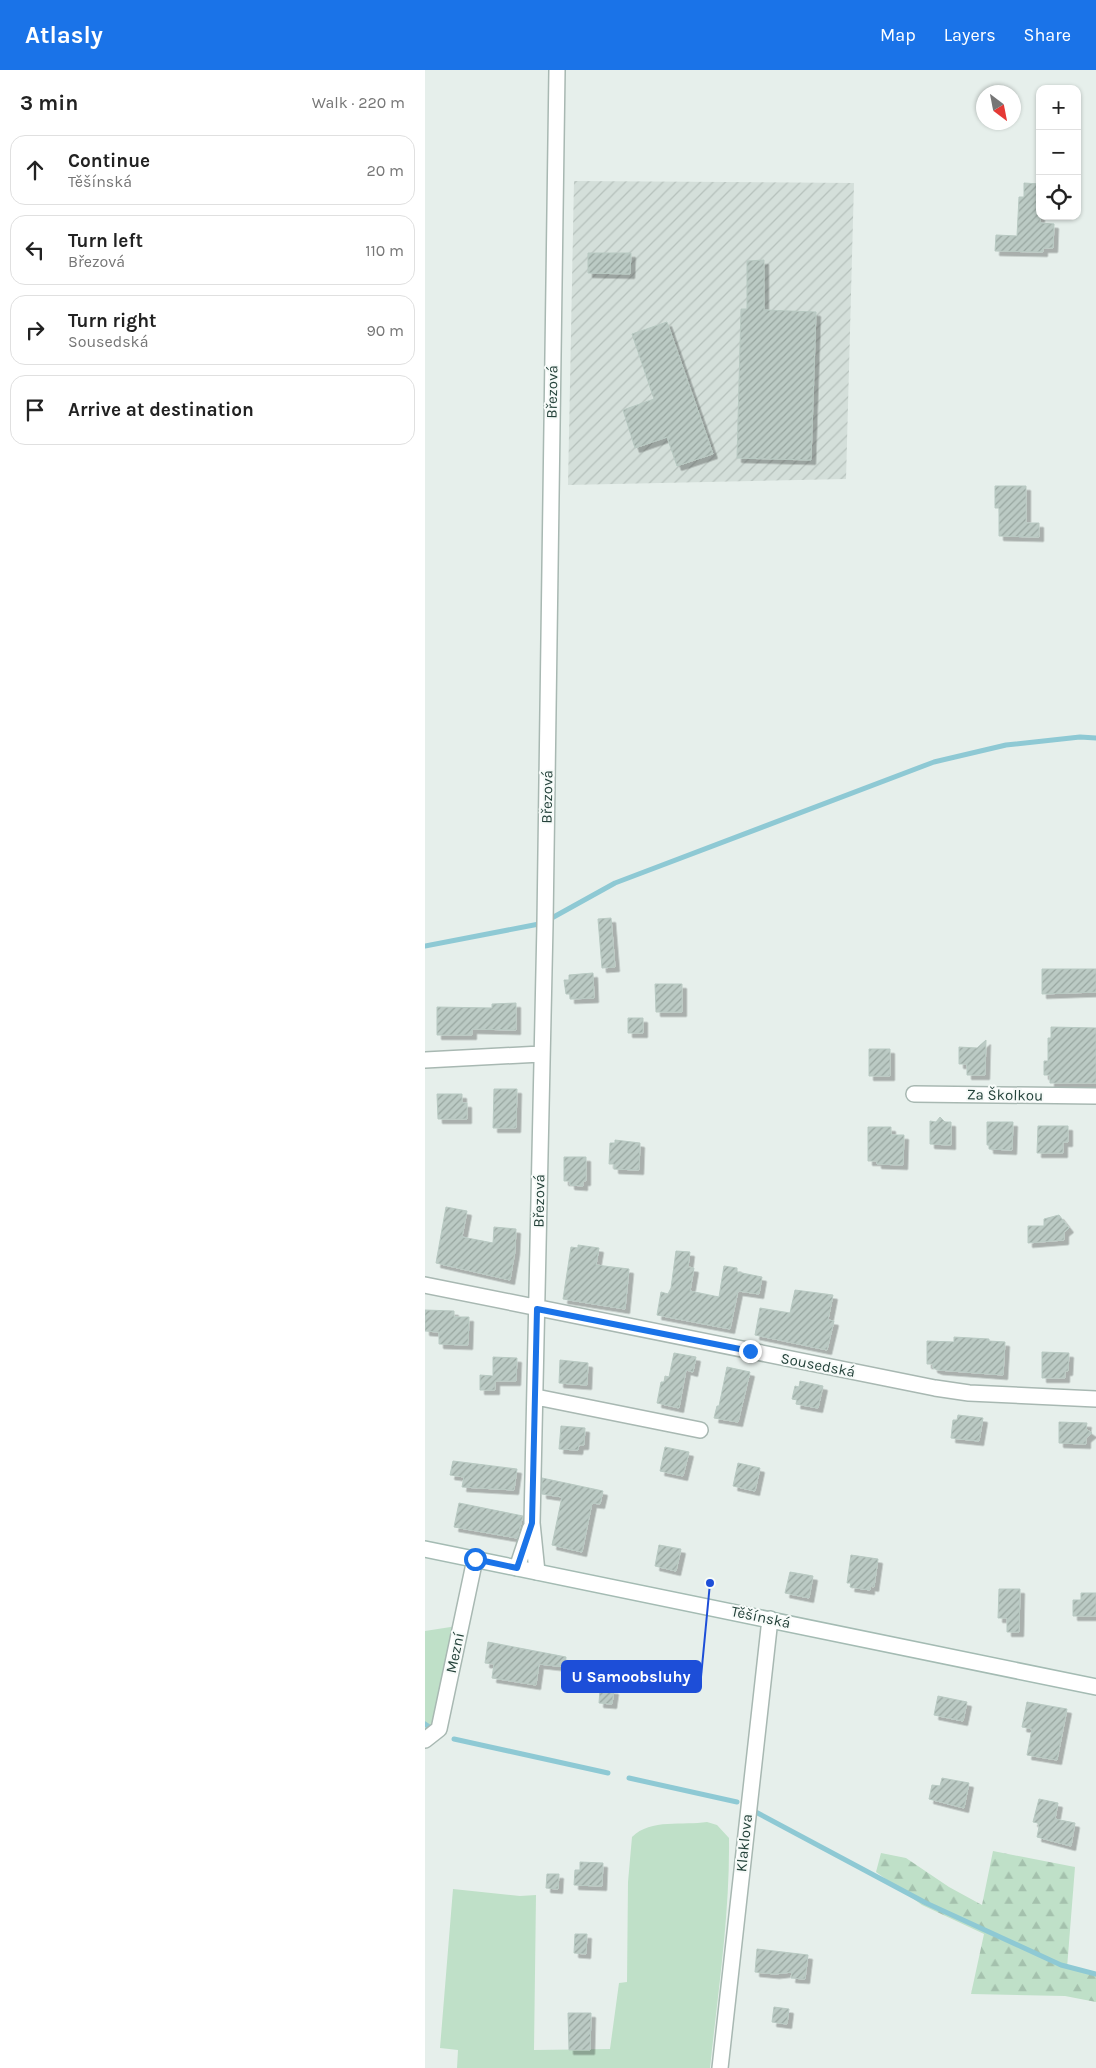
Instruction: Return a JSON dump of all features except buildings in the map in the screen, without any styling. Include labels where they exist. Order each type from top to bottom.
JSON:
[{"type":"street","name":"Březová","points":[[537,1572],[532,1523],[545,924],[557,70]]},
{"type":"street","points":[[425,1060],[541,1054]]},
{"type":"street","name":"Za Školkou","points":[[914,1094],[1096,1096]]},
{"type":"street","name":"Sousedská","points":[[425,1284],[537,1309],[935,1388],[979,1394],[1096,1399]]},
{"type":"street","points":[[536,1397],[700,1430]]},
{"type":"street","name":"Březová","points":[[517,1568],[532,1523]]},
{"type":"street","name":"Těšínská","points":[[425,1549],[1096,1687]]},
{"type":"street","name":"Mezní","points":[[425,1740],[439,1729],[475,1559]]},
{"type":"street","name":"Klaklova","points":[[720,2068],[770,1619]]},
{"type":"shaded area","points":[[574,181],[854,183],[846,479],[568,485]]},
{"type":"green space","points":[[457,1626],[442,1711],[425,1737],[425,1631]]},
{"type":"green space","points":[[707,1822],[717,1825],[729,1838],[726,1924],[710,2068],[457,2068],[458,2050],[440,2048],[453,1889],[520,1896],[536,1895],[534,2050],[610,2049],[619,1983],[627,1982],[628,1882],[632,1837],[648,1827],[658,1825]]},
{"type":"green space","points":[[993,1851],[1075,1867],[1067,1968],[1096,1976],[1096,2002],[1065,1996],[971,1994],[984,1934],[922,1905],[876,1872],[881,1853],[906,1858],[949,1887],[982,1905]]},
{"type":"waterway","points":[[550,919],[615,883],[934,762],[1006,745],[1080,737],[1096,738]]},
{"type":"waterway","points":[[425,946],[539,924]]},
{"type":"waterway","points":[[454,1739],[608,1773]]},
{"type":"waterway","points":[[629,1778],[737,1802]]},
{"type":"waterway","points":[[752,1810],[926,1903],[1061,1965],[1096,1974]]},
{"type":"place","name":"U Samoobsluhy","points":[[710,1583]]},
{"type":"route","points":[[475,1559],[517,1568],[532,1523],[537,1309],[750,1351]]}]
